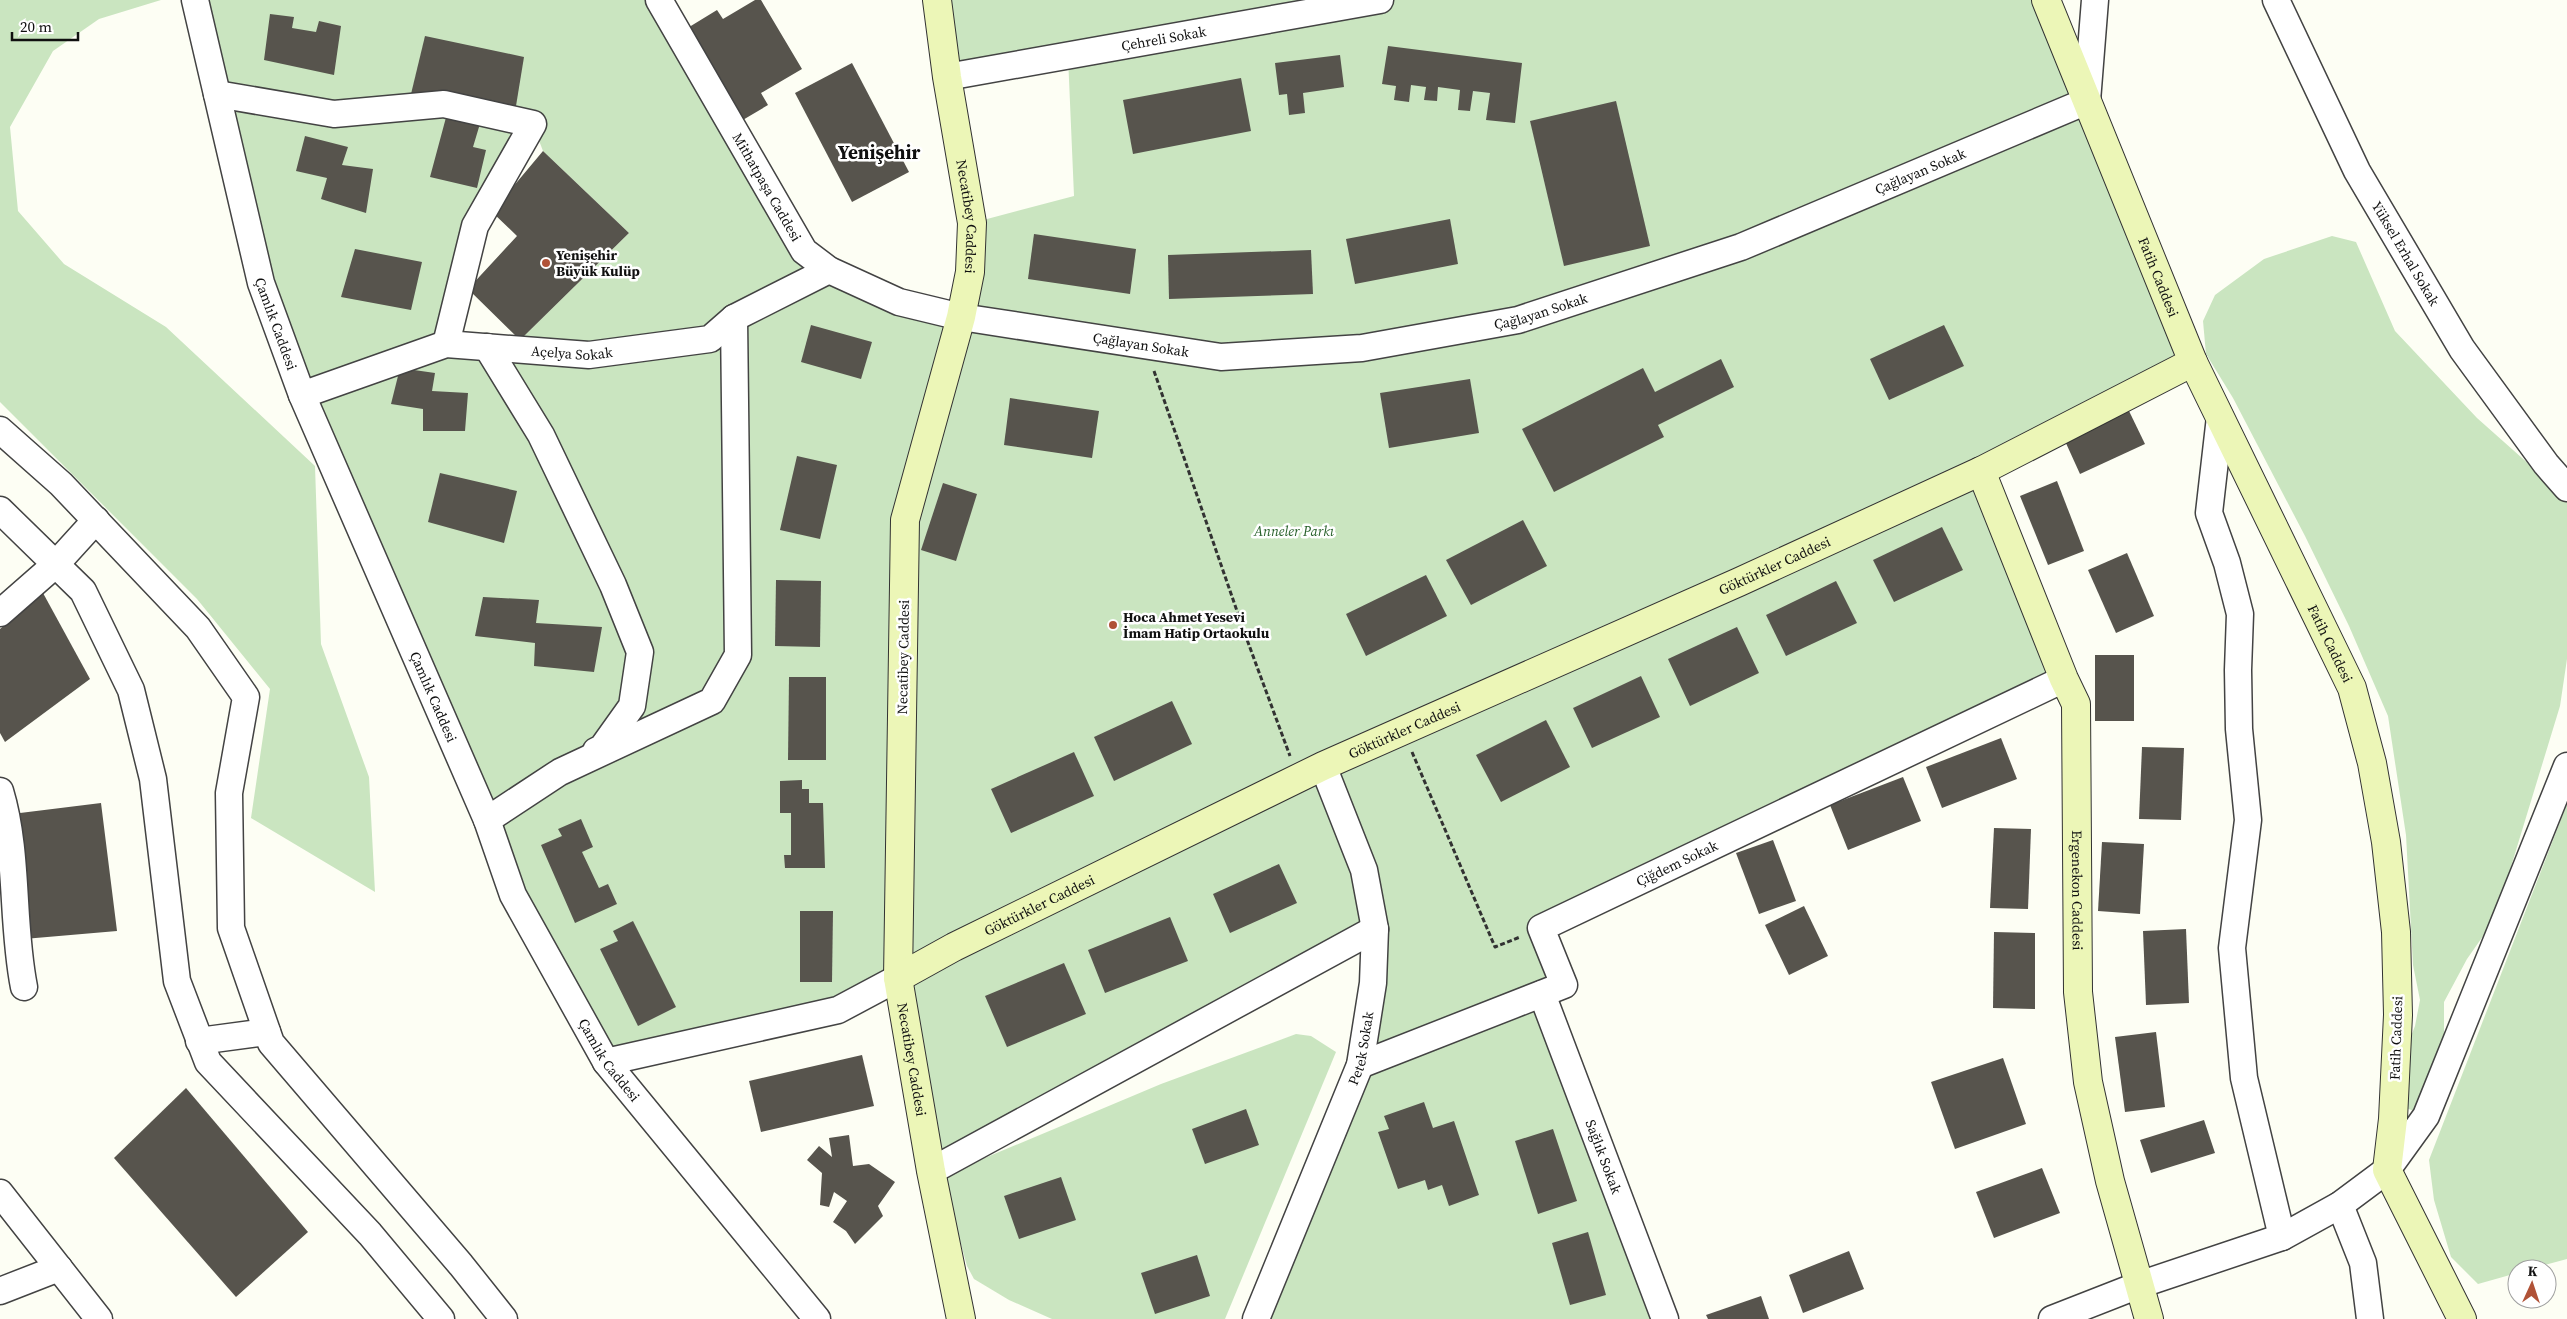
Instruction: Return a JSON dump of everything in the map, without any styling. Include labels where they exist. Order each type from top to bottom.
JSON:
[{"type":"street","name":"Çamlık Caddesi","points":[[195,0],[261,283],[302,395],[487,820],[513,895],[606,1062],[818,1319]]},
{"type":"street","name":"Mithatpaşa Caddesi","points":[[660,0],[804,251],[829,270],[899,302],[961,317]]},
{"type":"street","name":"Necatibey Caddesi","points":[[937,0],[947,77],[972,223],[970,272],[961,317],[905,520],[898,978],[931,1171],[966,1317]]},
{"type":"street","name":"Çehreli Sokak","points":[[947,77],[1380,0]]},
{"type":"street","name":"Fatih Caddesi","points":[[2046,0],[2193,362],[2352,688],[2372,763],[2386,842],[2396,932],[2398,1015],[2394,1119],[2388,1170]]},
{"type":"street","points":[[2087,101],[2095,0]]},
{"type":"street","name":"Yüksel Erhal Sokak","points":[[2276,0],[2357,171],[2462,349],[2546,464],[2567,488]]},
{"type":"street","points":[[217,94],[334,114],[444,104],[533,124],[475,226],[446,344]]},
{"type":"street","name":"Çağlayan Sokak","points":[[961,317],[1221,356],[1352,349],[1518,320],[1741,247],[2087,101]]},
{"type":"street","name":"Açelya Sokak","points":[[302,395],[446,344],[589,355],[710,339],[734,318],[829,270]]},
{"type":"street","points":[[560,772],[712,701],[738,655],[734,318]]},
{"type":"street","points":[[487,347],[541,435],[613,585],[640,652],[632,706],[602,748],[560,772],[487,820]]},
{"type":"street","name":"Göktürkler Caddesi","points":[[606,1062],[838,1010],[954,947],[1323,766],[1739,582],[1981,471],[2193,362]]},
{"type":"street","points":[[2220,417],[2210,513],[2227,563],[2240,614],[2239,720],[2248,820],[2232,948],[2244,1078],[2282,1238]]},
{"type":"street","points":[[0,430],[61,484],[198,628],[246,697],[229,793],[231,928],[271,1042],[461,1264],[504,1319]]},
{"type":"street","name":"Ergenekon Caddesi","points":[[1981,471],[2064,679],[2076,704],[2078,992],[2087,1073],[2110,1181],[2149,1319]]},
{"type":"street","points":[[0,510],[83,591],[132,690],[153,779],[176,981],[208,1062],[370,1234],[441,1319]]},
{"type":"street","points":[[0,613],[56,564],[96,520]]},
{"type":"street","name":"Çiğdem Sokak","points":[[1541,928],[2064,679]]},
{"type":"street","name":"Petek Sokak","points":[[1256,1319],[1360,1065],[1373,983],[1375,929],[1364,870],[1323,766]]},
{"type":"street","points":[[2052,1319],[2139,1286],[2282,1238],[2340,1205],[2388,1170],[2426,1116],[2567,766]]},
{"type":"street","points":[[0,791],[9,819],[18,956],[24,987]]},
{"type":"street","points":[[1360,1065],[1564,985],[1541,928]]},
{"type":"street","points":[[931,1171],[1375,929]]},
{"type":"street","name":"Sağlık Sokak","points":[[1542,994],[1665,1319]]},
{"type":"street","points":[[199,1041],[267,1032]]},
{"type":"street","points":[[2388,1170],[2462,1319]]},
{"type":"street","points":[[0,1192],[99,1319]]},
{"type":"street","points":[[2340,1205],[2363,1263],[2370,1319]]},
{"type":"street","points":[[0,1291],[59,1268]]},
{"type":"path","points":[[1144,345],[1166,400],[1246,637],[1298,778]]},
{"type":"path","points":[[1403,731],[1495,947],[1541,928]]},
{"type":"green space","points":[[0,0],[161,0],[99,19],[53,51],[10,127],[18,211],[64,264],[166,327],[315,466],[321,644],[369,777],[375,892],[251,818],[270,689],[197,599],[0,402]]},
{"type":"green space","name":"Anneler Parkı","points":[[195,0],[659,0],[804,251],[961,317],[972,223],[1074,196],[1068,56],[947,77],[937,0],[2046,0],[2193,362],[1981,471],[2064,679],[1542,928],[1564,985],[1542,994],[1665,1319],[1256,1319],[1360,1065],[1375,929],[931,1171],[897,978],[838,1010],[606,1062],[513,895],[302,395]],"holes":[[[533,125],[543,151],[629,233],[520,340],[446,343],[475,226]]]},
{"type":"green space","points":[[2332,236],[2356,242],[2395,331],[2477,418],[2567,498],[2567,659],[2560,706],[2495,919],[2467,959],[2444,1002],[2444,1056],[2430,1117],[2406,1108],[2400,1065],[2415,1026],[2420,1000],[2413,965],[2406,835],[2388,716],[2349,626],[2305,536],[2233,398],[2206,354],[2203,321],[2215,295],[2264,259]]},
{"type":"green space","points":[[2567,804],[2567,1259],[2557,1262],[2557,1259],[2507,1259],[2507,1276],[2478,1284],[2451,1257],[2434,1200],[2429,1160]]},
{"type":"green space","points":[[1296,1034],[1311,1036],[1336,1052],[1225,1319],[1052,1319],[1009,1300],[974,1279],[967,1266],[942,1176],[1161,1084]]},
{"type":"building","points":[[755,0],[761,0],[802,69],[761,93],[768,105],[736,124],[681,32],[717,10],[723,19]]},
{"type":"building","points":[[270,14],[294,17],[292,28],[316,32],[319,21],[341,26],[334,75],[264,60]]},
{"type":"building","points":[[425,36],[524,57],[515,112],[411,94]]},
{"type":"building","points":[[1388,46],[1522,63],[1515,123],[1486,120],[1490,93],[1473,91],[1470,111],[1458,110],[1460,90],[1438,87],[1437,101],[1424,100],[1426,87],[1411,85],[1409,102],[1394,100],[1396,86],[1382,84]]},
{"type":"building","points":[[1340,55],[1344,87],[1303,93],[1305,113],[1289,115],[1287,94],[1279,95],[1275,63]]},
{"type":"building","points":[[852,63],[909,172],[852,202],[795,93]]},
{"type":"building","points":[[1241,78],[1251,131],[1133,154],[1123,100]]},
{"type":"building","points":[[1616,101],[1650,246],[1564,266],[1530,121]]},
{"type":"building","points":[[448,110],[482,117],[473,147],[486,150],[477,188],[430,177]]},
{"type":"building","points":[[305,136],[348,147],[342,165],[373,169],[366,213],[321,199],[327,178],[296,171]]},
{"type":"building","name":"Yenişehir Büyük Kulüp","points":[[543,151],[629,233],[520,340],[468,289],[517,236],[492,212]]},
{"type":"building","points":[[1450,219],[1458,264],[1355,284],[1346,239]]},
{"type":"building","points":[[1034,234],[1136,249],[1130,294],[1028,279]]},
{"type":"building","points":[[355,249],[422,262],[411,310],[341,297]]},
{"type":"building","points":[[1311,250],[1313,294],[1169,299],[1168,255]]},
{"type":"building","points":[[811,325],[872,342],[861,379],[801,362]]},
{"type":"building","points":[[1944,325],[1964,366],[1889,400],[1870,359]]},
{"type":"building","points":[[1721,359],[1734,387],[1658,425],[1664,437],[1554,492],[1522,429],[1643,368],[1655,392]]},
{"type":"building","points":[[400,368],[435,373],[432,391],[468,393],[465,431],[423,431],[423,409],[391,404]]},
{"type":"building","points":[[1470,379],[1479,433],[1389,448],[1380,393]]},
{"type":"building","points":[[1010,398],[1099,411],[1092,458],[1004,445]]},
{"type":"building","points":[[2129,411],[2145,444],[2080,474],[2065,441]]},
{"type":"building","points":[[797,456],[837,465],[820,539],[780,530]]},
{"type":"building","points":[[440,473],[517,491],[504,543],[428,522]]},
{"type":"building","points":[[2057,481],[2084,551],[2048,565],[2020,496]]},
{"type":"building","points":[[943,483],[977,494],[956,561],[921,550]]},
{"type":"building","points":[[1523,520],[1547,566],[1471,605],[1446,560]]},
{"type":"building","points":[[1942,527],[1963,570],[1894,602],[1873,560]]},
{"type":"building","points":[[2127,553],[2154,616],[2116,633],[2088,570]]},
{"type":"building","points":[[1426,575],[1447,616],[1366,656],[1346,614]]},
{"type":"building","points":[[776,580],[821,581],[820,647],[775,646]]},
{"type":"building","points":[[1836,581],[1857,623],[1786,656],[1766,615]]},
{"type":"building","points":[[43,593],[90,679],[5,742],[0,733],[0,629]]},
{"type":"building","points":[[483,597],[539,600],[536,623],[602,627],[594,672],[534,666],[535,643],[475,636]]},
{"type":"building","points":[[1737,627],[1759,673],[1690,706],[1668,659]]},
{"type":"building","points":[[2095,655],[2134,655],[2134,721],[2095,721]]},
{"type":"building","points":[[1641,676],[1660,717],[1592,748],[1573,708]]},
{"type":"building","points":[[789,677],[826,677],[826,760],[788,760]]},
{"type":"building","points":[[1172,701],[1192,744],[1114,781],[1094,737]]},
{"type":"building","points":[[1546,720],[1570,767],[1501,802],[1476,755]]},
{"type":"building","points":[[2001,738],[2017,779],[1942,808],[1926,767]]},
{"type":"building","points":[[2142,747],[2184,748],[2181,820],[2139,819]]},
{"type":"building","points":[[1074,752],[1094,796],[1011,833],[991,789]]},
{"type":"building","points":[[1903,777],[1921,821],[1848,850],[1830,805]]},
{"type":"building","points":[[802,780],[802,789],[809,789],[809,803],[823,803],[825,868],[785,868],[784,855],[791,855],[791,813],[780,813],[780,781]]},
{"type":"building","points":[[101,803],[117,931],[24,939],[20,813]]},
{"type":"building","points":[[581,819],[593,847],[582,852],[599,888],[608,884],[617,904],[575,923],[541,845],[562,836],[558,829]]},
{"type":"building","points":[[1994,828],[2031,829],[2028,909],[1990,908]]},
{"type":"building","points":[[1773,840],[1796,901],[1759,914],[1736,853]]},
{"type":"building","points":[[2102,842],[2144,844],[2140,914],[2098,911]]},
{"type":"building","points":[[1279,864],[1297,903],[1230,933],[1213,894]]},
{"type":"building","points":[[1804,906],[1828,956],[1789,975],[1765,925]]},
{"type":"building","points":[[800,911],[833,911],[832,982],[800,982]]},
{"type":"building","points":[[1170,917],[1188,961],[1105,993],[1088,950]]},
{"type":"building","points":[[633,921],[676,1007],[638,1026],[600,949],[618,941],[613,931]]},
{"type":"building","points":[[2186,929],[2189,1003],[2146,1005],[2143,931]]},
{"type":"building","points":[[1994,932],[2035,933],[2035,1009],[1993,1008]]},
{"type":"building","points":[[1064,963],[1086,1014],[1007,1047],[985,996]]},
{"type":"building","points":[[2156,1032],[2165,1107],[2125,1112],[2115,1037]]},
{"type":"building","points":[[862,1055],[874,1106],[761,1132],[749,1081]]},
{"type":"building","points":[[2003,1058],[2026,1124],[1955,1149],[1931,1082]]},
{"type":"building","points":[[186,1088],[308,1232],[236,1297],[114,1158]]},
{"type":"building","points":[[1424,1102],[1433,1128],[1454,1121],[1479,1195],[1449,1206],[1442,1185],[1428,1190],[1425,1180],[1398,1189],[1378,1132],[1389,1129],[1384,1116]]},
{"type":"building","points":[[1246,1109],[1259,1145],[1205,1164],[1192,1129]]},
{"type":"building","points":[[2204,1120],[2215,1153],[2151,1173],[2140,1140]]},
{"type":"building","points":[[1553,1129],[1577,1201],[1538,1214],[1515,1141]]},
{"type":"building","points":[[849,1135],[853,1166],[869,1164],[895,1182],[878,1206],[883,1216],[855,1244],[846,1231],[833,1222],[847,1201],[834,1192],[829,1207],[820,1205],[822,1173],[807,1160],[819,1146],[832,1157],[829,1138]]},
{"type":"building","points":[[2042,1168],[2060,1213],[1994,1238],[1976,1192]]},
{"type":"building","points":[[1061,1177],[1076,1220],[1019,1239],[1004,1196]]},
{"type":"building","points":[[1588,1232],[1606,1295],[1570,1305],[1552,1243]]},
{"type":"building","points":[[1849,1251],[1864,1289],[1803,1313],[1789,1275]]},
{"type":"building","points":[[1197,1255],[1210,1296],[1155,1314],[1141,1273]]},
{"type":"building","points":[[1761,1296],[1769,1319],[1708,1319],[1706,1315]]},
{"type":"place","name":"Yenişehir Büyük Kulüp","points":[[546,263]]},
{"type":"place","name":"Hoca Ahmet Yesevi İmam Hatip Ortaokulu","points":[[1113,625]]},
{"type":"district","name":"Yenişehir","points":[[879,152]]}]
